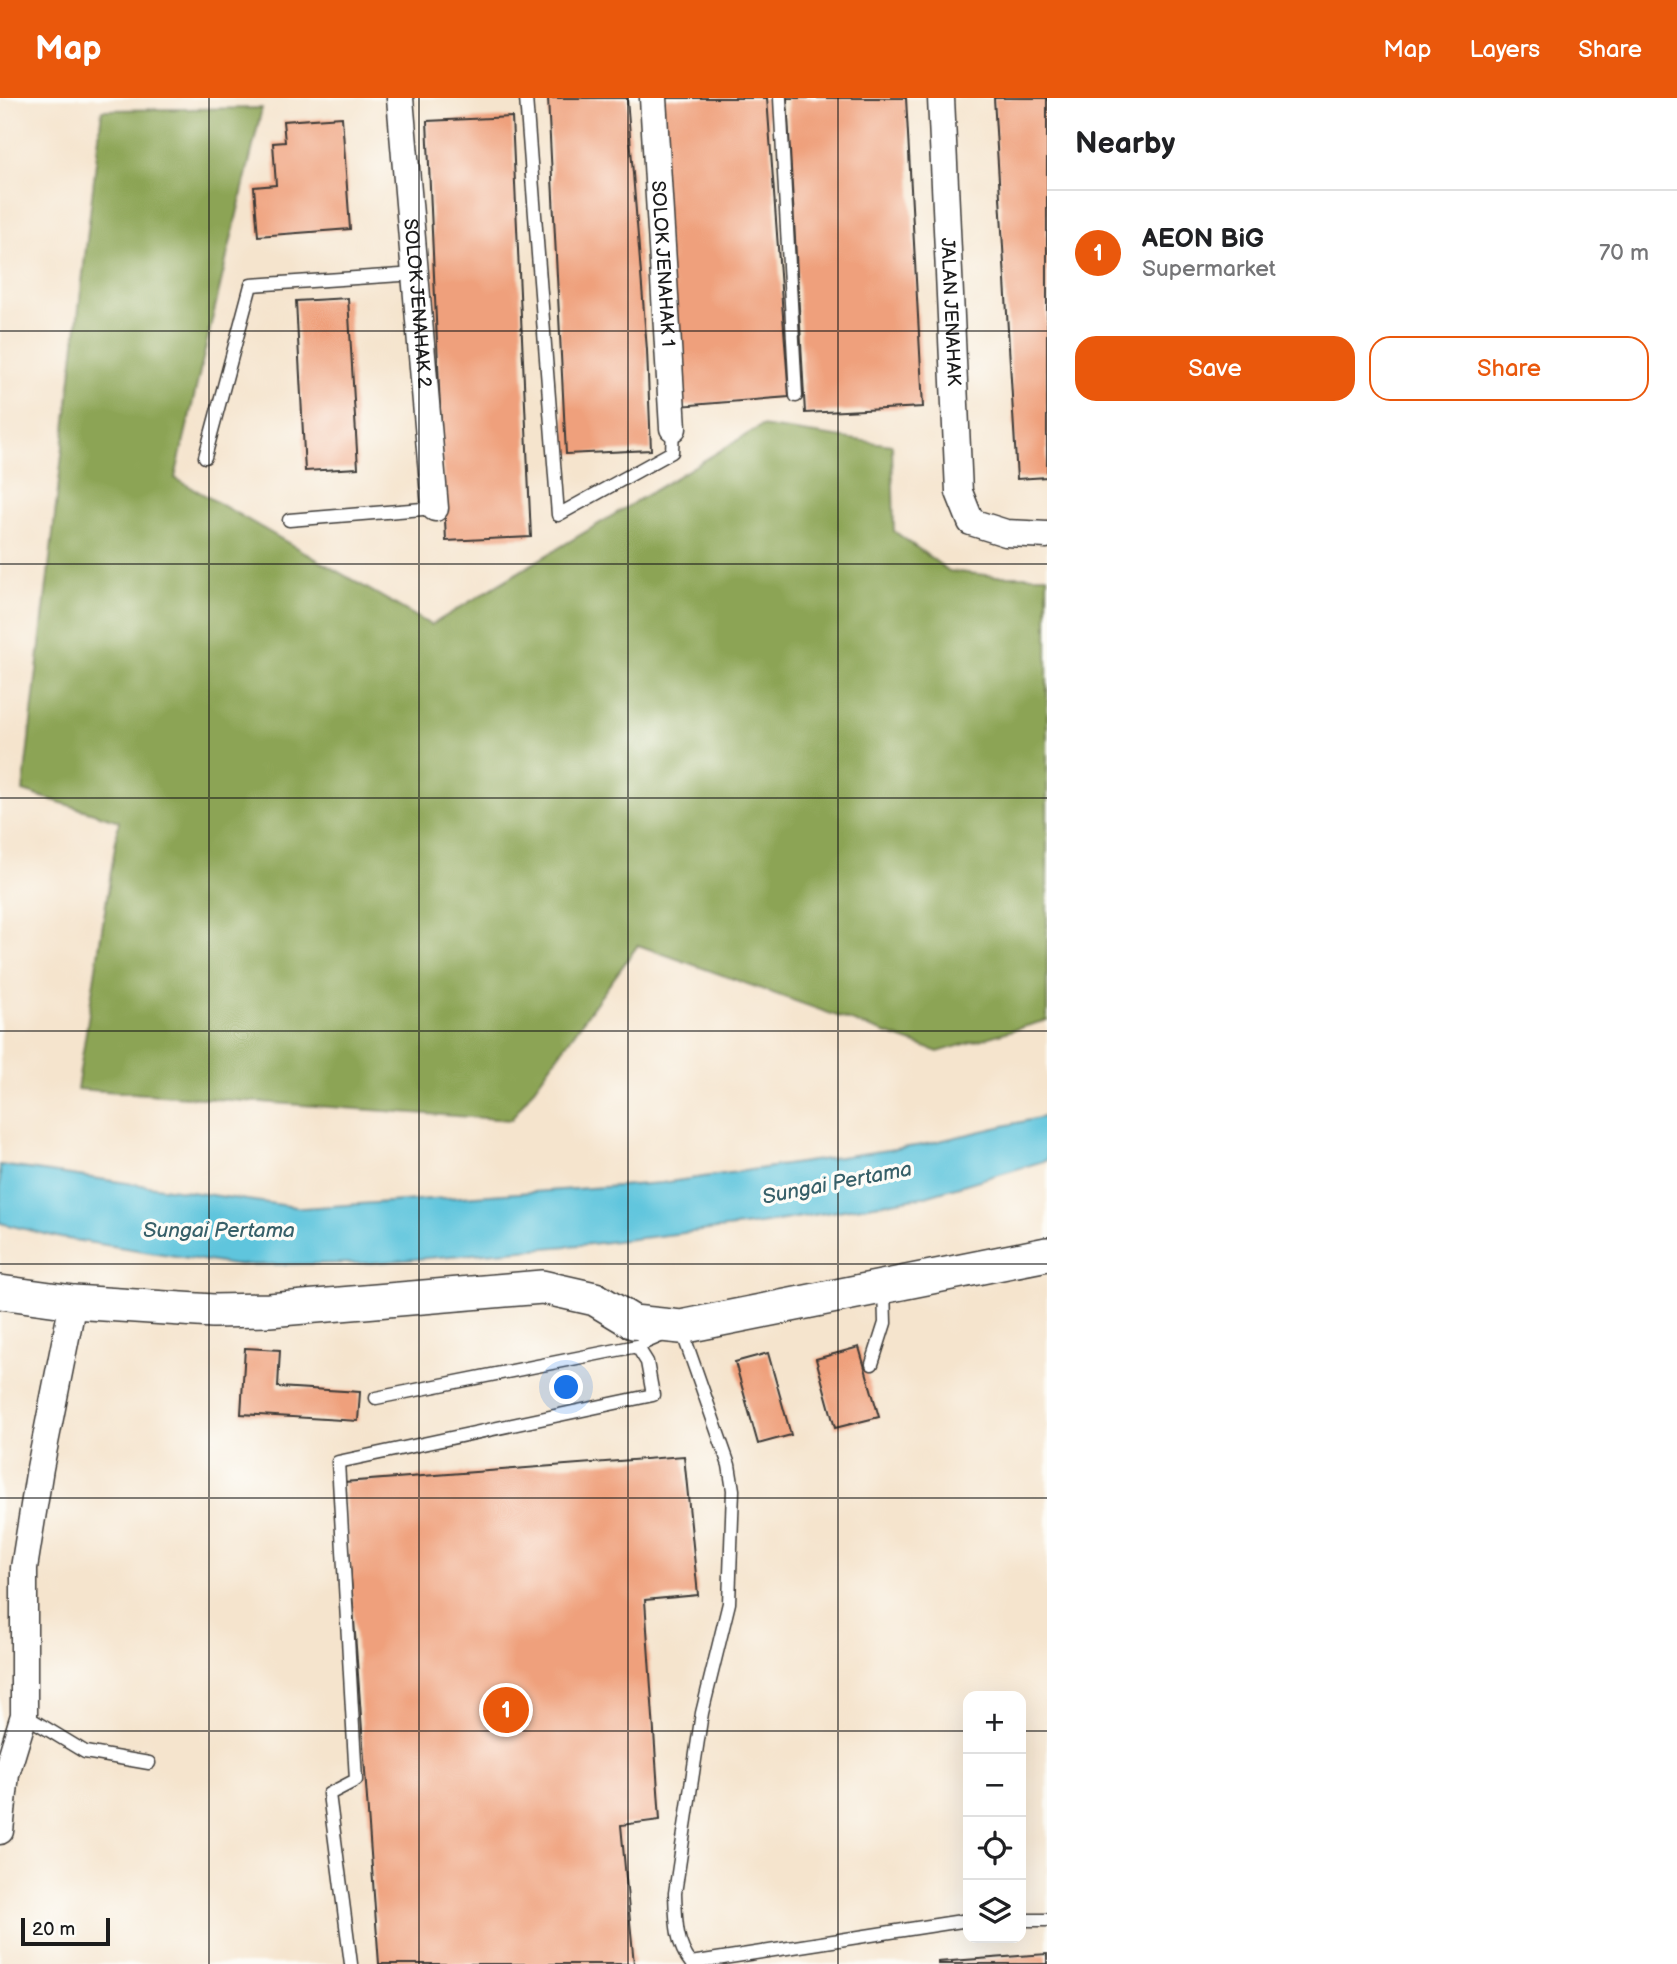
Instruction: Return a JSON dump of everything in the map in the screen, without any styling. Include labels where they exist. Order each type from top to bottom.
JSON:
[{"type":"street","name":"SOLOK JENAHAK 2","points":[[400,98],[435,508]]},
{"type":"street","name":"SOLOK JENAHAK 1","points":[[653,98],[673,428]]},
{"type":"street","name":"JALAN JENAHAK","points":[[941,98],[959,492],[971,522],[1006,533],[1047,535]]},
{"type":"street","points":[[0,1292],[74,1301],[213,1311],[269,1310],[542,1287],[595,1299],[633,1322],[681,1327],[1047,1254]]},
{"type":"street","points":[[0,1831],[6,1773],[24,1716],[24,1568],[40,1468],[74,1301]]},
{"type":"lane","points":[[526,98],[558,515],[672,452],[673,428]]},
{"type":"lane","points":[[780,98],[796,396]]},
{"type":"lane","points":[[205,457],[251,285],[416,274]]},
{"type":"lane","points":[[289,520],[435,508]]},
{"type":"lane","points":[[872,1364],[885,1323],[884,1286]]},
{"type":"lane","points":[[376,1398],[637,1346],[681,1327],[729,1465],[733,1490],[729,1603],[702,1713],[675,1893],[681,1951],[691,1963],[963,1921]]},
{"type":"lane","points":[[351,1964],[329,1794],[356,1780],[338,1462],[653,1395],[647,1362],[637,1346]]},
{"type":"lane","points":[[24,1716],[85,1752],[149,1763]]},
{"type":"lane","points":[[1026,1920],[1047,1920]]},
{"type":"green space","points":[[262,108],[175,478],[431,625],[761,426],[892,445],[894,531],[949,571],[995,576],[1047,576],[1047,1020],[938,1052],[638,945],[511,1120],[77,1089],[119,821],[23,791],[102,110]]},
{"type":"water","name":"Sungai Pertama","points":[[1047,1116],[1047,1160],[922,1197],[759,1224],[591,1244],[370,1263],[233,1265],[61,1238],[0,1223],[0,1165],[303,1208],[662,1183],[922,1145]]},
{"type":"building","points":[[548,98],[627,98],[647,350],[651,450],[566,454]]},
{"type":"building","points":[[656,98],[767,98],[789,397],[679,406]]},
{"type":"building","points":[[787,98],[906,98],[923,407],[805,413]]},
{"type":"building","points":[[994,98],[1047,98],[1047,477],[1017,479]]},
{"type":"building","points":[[342,117],[350,229],[258,236],[254,187],[276,185],[273,143],[285,142],[283,121]]},
{"type":"building","points":[[512,117],[531,537],[446,541],[427,121]]},
{"type":"building","points":[[348,298],[358,468],[305,471],[296,301]]},
{"type":"building","points":[[859,1347],[879,1417],[835,1428],[816,1359]]},
{"type":"building","points":[[245,1348],[280,1350],[278,1387],[360,1392],[358,1421],[241,1414]]},
{"type":"building","points":[[768,1353],[791,1435],[758,1444],[735,1362]]},
{"type":"building","points":[[684,1456],[698,1595],[645,1600],[660,1820],[621,1825],[634,1964],[379,1964],[344,1482]]},
{"type":"building","points":[[1047,1954],[1047,1964],[938,1964],[938,1962]]},
{"type":"place","name":"AEON BiG","points":[[506,1710]]}]
